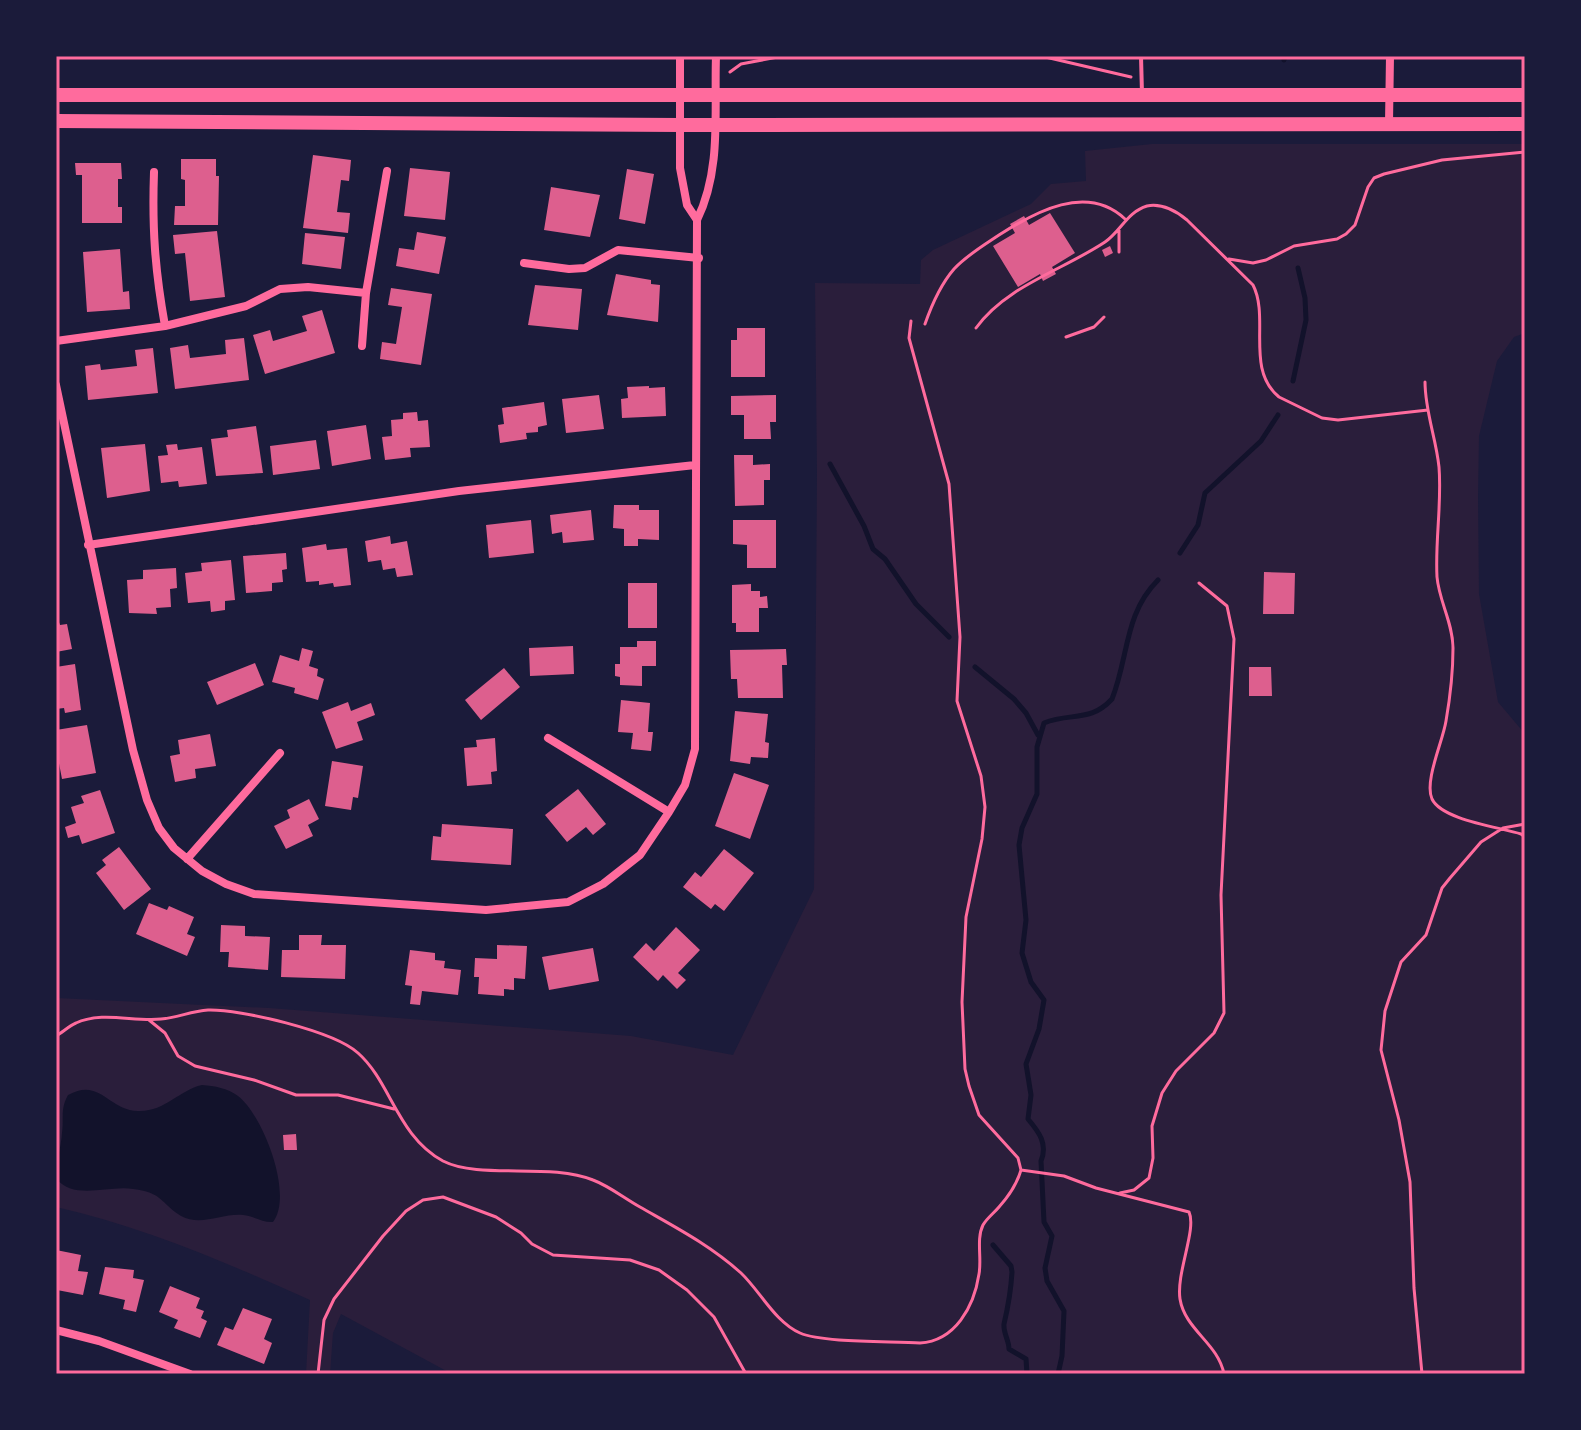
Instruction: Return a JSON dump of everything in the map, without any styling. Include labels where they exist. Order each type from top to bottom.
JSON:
[{"type":"main road","points":[[56,95],[715,96],[1142,87],[1525,95]]},
{"type":"main road","points":[[56,121],[680,125],[1525,124]]},
{"type":"street","points":[[680,56],[682,183],[687,205],[697,220]]},
{"type":"street","points":[[56,385],[133,750],[147,800],[159,828],[187,859],[226,884],[254,894],[486,910],[568,902],[603,884],[640,855],[685,785],[695,749],[697,220],[708,198],[713,165],[716,56]]},
{"type":"street","points":[[1389,123],[1390,56]]},
{"type":"street","points":[[362,346],[366,293],[387,171]]},
{"type":"street","points":[[154,172],[152,230],[165,326]]},
{"type":"street","points":[[524,263],[585,268],[618,250],[699,258]]},
{"type":"street","points":[[56,341],[165,326],[246,306],[280,289],[308,287],[366,293]]},
{"type":"street","points":[[88,545],[459,491],[695,465]]},
{"type":"street","points":[[548,738],[669,812]]},
{"type":"street","points":[[187,859],[280,753]]},
{"type":"street","points":[[56,1330],[99,1341],[190,1374]]},
{"type":"lane","points":[[1141,56],[1142,87]]},
{"type":"path","points":[[730,72],[741,64],[783,56]]},
{"type":"path","points":[[1041,56],[1142,87]]},
{"type":"path","points":[[1225,257],[1253,263],[1294,246],[1337,239],[1355,225],[1368,187],[1374,178],[1384,174],[1442,160],[1525,152]]},
{"type":"path","points":[[925,324],[934,301],[956,266],[982,246],[1040,211],[1069,202],[1083,202],[1111,209],[1125,219]]},
{"type":"path","points":[[976,328],[998,304],[1095,249],[1119,230],[1125,219],[1147,206],[1165,207],[1187,220],[1247,277],[1256,291],[1260,355],[1269,385],[1279,397],[1301,410],[1338,420],[1428,410]]},
{"type":"path","points":[[1119,230],[1119,252]]},
{"type":"path","points":[[1066,337],[1094,327],[1104,317]]},
{"type":"path","points":[[56,1036],[77,1022],[90,1019],[164,1019],[189,1012],[219,1010],[252,1014],[325,1036],[358,1053],[418,1142],[447,1162],[463,1167],[565,1173],[590,1178],[698,1240],[742,1274],[789,1326],[805,1335],[920,1343],[948,1335],[966,1310],[975,1289],[982,1228],[1011,1191],[1021,1170],[1018,1158],[979,1115],[965,1069],[962,1002],[966,917],[982,839],[985,807],[978,766],[957,701],[960,637],[951,498],[941,450],[909,338],[911,321]]},
{"type":"path","points":[[1425,382],[1439,466],[1437,578],[1453,648],[1446,723],[1430,793],[1432,800],[1445,811],[1462,819],[1503,828],[1525,837]]},
{"type":"path","points":[[1120,1193],[1134,1190],[1149,1178],[1153,1158],[1152,1126],[1162,1093],[1176,1071],[1214,1033],[1224,1013],[1221,895],[1234,639],[1227,606],[1199,583]]},
{"type":"path","points":[[1422,1374],[1414,1288],[1410,1182],[1399,1120],[1381,1050],[1385,1011],[1401,962],[1426,935],[1442,888],[1481,842],[1503,828],[1525,824]]},
{"type":"path","points":[[149,1020],[165,1033],[178,1056],[195,1066],[254,1080],[296,1095],[338,1095],[395,1109]]},
{"type":"path","points":[[1021,1170],[1064,1176],[1096,1188],[1189,1212],[1192,1222],[1180,1273],[1180,1299],[1187,1318],[1217,1353],[1224,1374]]},
{"type":"path","points":[[318,1374],[324,1320],[334,1299],[406,1211],[423,1200],[443,1197],[496,1217],[532,1244],[553,1255],[630,1260],[659,1270],[687,1290],[714,1317],[746,1374]]},
{"type":"shaded area","points":[[1152,144],[1525,144],[1525,333],[1514,337],[1497,361],[1479,436],[1478,497],[1479,594],[1498,702],[1525,734],[1525,1374],[452,1374],[341,1314],[333,1333],[330,1374],[306,1374],[310,1300],[154,1235],[56,1207],[56,998],[269,1008],[631,1036],[733,1055],[814,889],[815,283],[920,284],[921,260],[933,250],[1031,204],[1051,184],[1086,181],[1085,151]]},
{"type":"shaded area","points":[[202,1085],[221,1088],[238,1096],[248,1106],[266,1137],[278,1175],[280,1194],[279,1210],[273,1222],[243,1215],[189,1219],[151,1193],[123,1188],[81,1191],[63,1185],[56,1178],[63,1109],[68,1095],[88,1090],[119,1106],[138,1111],[164,1105]]},
{"type":"building","points":[[313,155],[351,160],[349,181],[341,180],[337,212],[350,213],[348,233],[303,228]]},
{"type":"building","points":[[181,159],[216,159],[216,176],[219,176],[218,225],[174,225],[175,206],[185,206]]},
{"type":"building","points":[[75,163],[121,163],[118,207],[122,207],[122,223],[82,223],[82,175],[76,175]]},
{"type":"building","points":[[410,168],[450,172],[445,220],[404,216]]},
{"type":"building","points":[[627,169],[654,174],[645,224],[619,219]]},
{"type":"building","points":[[551,187],[600,195],[590,237],[544,230]]},
{"type":"building","points":[[1050,213],[1075,253],[1052,267],[1056,274],[1043,281],[1040,274],[1018,287],[993,246],[1015,233],[1010,224],[1024,216],[1029,225]]},
{"type":"building","points":[[217,231],[225,297],[190,301],[185,253],[175,254],[173,235]]},
{"type":"building","points":[[417,232],[446,237],[439,274],[396,266],[399,248],[414,250]]},
{"type":"building","points":[[305,233],[345,237],[341,269],[302,264]]},
{"type":"building","points":[[1110,246],[1113,253],[1105,257],[1102,250]]},
{"type":"building","points":[[120,249],[123,292],[129,291],[130,309],[87,312],[83,252]]},
{"type":"building","points":[[616,274],[651,280],[651,284],[660,285],[658,322],[607,315]]},
{"type":"building","points":[[535,285],[582,289],[578,330],[528,325]]},
{"type":"building","points":[[391,288],[432,294],[421,365],[380,359],[382,342],[396,344],[402,307],[388,305]]},
{"type":"building","points":[[322,310],[335,353],[265,374],[253,335],[270,330],[273,341],[307,331],[302,316]]},
{"type":"building","points":[[737,328],[765,328],[765,377],[731,377],[731,340],[737,340]]},
{"type":"building","points":[[244,338],[249,380],[175,389],[170,348],[188,345],[190,358],[226,354],[225,340]]},
{"type":"building","points":[[153,348],[158,393],[88,400],[85,366],[100,364],[101,370],[137,366],[135,350]]},
{"type":"building","points":[[627,387],[665,387],[666,416],[622,418],[621,399],[628,398]]},
{"type":"building","points":[[599,395],[604,429],[566,433],[562,399]]},
{"type":"building","points":[[776,395],[776,422],[770,422],[771,439],[744,439],[744,415],[731,415],[731,396]]},
{"type":"building","points":[[544,402],[547,425],[538,427],[538,432],[526,433],[527,439],[500,443],[498,425],[504,424],[502,408]]},
{"type":"building","points":[[417,412],[418,421],[428,420],[430,447],[410,448],[411,457],[385,460],[382,437],[392,436],[391,420],[403,419],[403,413]]},
{"type":"building","points":[[366,425],[371,459],[332,466],[327,431]]},
{"type":"building","points":[[256,426],[263,473],[216,476],[211,439],[228,437],[227,430]]},
{"type":"building","points":[[316,440],[320,469],[273,475],[270,446]]},
{"type":"building","points":[[145,444],[150,491],[107,498],[101,448]]},
{"type":"building","points":[[177,444],[178,450],[202,447],[207,484],[179,487],[178,481],[161,483],[158,456],[168,455],[166,445]]},
{"type":"building","points":[[734,455],[753,455],[753,465],[770,464],[770,480],[764,480],[764,505],[735,506]]},
{"type":"building","points":[[614,505],[639,505],[639,510],[659,510],[659,540],[638,539],[638,546],[624,546],[624,529],[613,528]]},
{"type":"building","points":[[591,510],[594,540],[563,543],[562,532],[552,534],[550,515]]},
{"type":"building","points":[[531,520],[534,553],[489,558],[486,525]]},
{"type":"building","points":[[733,520],[776,520],[776,568],[747,568],[747,545],[733,544]]},
{"type":"building","points":[[390,536],[391,544],[407,541],[413,575],[397,577],[395,568],[383,570],[381,560],[368,562],[365,541]]},
{"type":"building","points":[[326,544],[327,550],[347,548],[351,585],[334,587],[333,583],[319,585],[319,581],[306,582],[302,548]]},
{"type":"building","points":[[286,553],[287,569],[282,570],[283,582],[272,583],[272,591],[246,593],[243,556]]},
{"type":"building","points":[[231,560],[235,600],[225,601],[225,610],[211,612],[210,601],[188,603],[185,573],[202,571],[201,563]]},
{"type":"building","points":[[176,568],[177,588],[170,589],[171,607],[156,608],[157,614],[129,613],[127,580],[143,579],[143,570]]},
{"type":"building","points":[[1264,572],[1295,573],[1294,614],[1263,614]]},
{"type":"building","points":[[628,583],[657,583],[657,628],[628,628]]},
{"type":"building","points":[[751,584],[751,591],[760,591],[760,597],[767,596],[768,608],[759,608],[759,632],[736,632],[736,623],[732,623],[732,585]]},
{"type":"building","points":[[56,614],[60,625],[67,624],[72,649],[56,652]]},
{"type":"building","points":[[637,641],[656,641],[656,666],[642,666],[642,686],[620,685],[620,677],[615,676],[615,664],[620,664],[620,647],[637,647]]},
{"type":"building","points":[[573,646],[574,674],[530,676],[529,648]]},
{"type":"building","points":[[302,648],[313,651],[309,666],[318,669],[317,676],[324,679],[318,700],[294,693],[295,688],[272,682],[280,655],[299,661]]},
{"type":"building","points":[[786,649],[787,665],[782,665],[783,698],[738,698],[737,679],[731,679],[730,650]]},
{"type":"building","points":[[255,663],[264,685],[217,705],[207,682]]},
{"type":"building","points":[[75,664],[81,710],[65,713],[64,708],[56,709],[56,667]]},
{"type":"building","points":[[1249,667],[1271,667],[1272,696],[1249,696]]},
{"type":"building","points":[[504,668],[520,687],[481,720],[465,700]]},
{"type":"building","points":[[621,700],[650,703],[648,732],[653,732],[651,751],[631,749],[633,733],[618,732]]},
{"type":"building","points":[[348,702],[351,711],[371,703],[375,715],[357,722],[363,740],[336,749],[322,712]]},
{"type":"building","points":[[735,711],[768,714],[765,742],[769,743],[768,758],[751,757],[750,764],[730,761]]},
{"type":"building","points":[[87,725],[96,773],[62,779],[56,759],[56,730]]},
{"type":"building","points":[[210,734],[216,766],[195,769],[196,778],[175,782],[170,756],[180,754],[178,740]]},
{"type":"building","points":[[495,738],[497,771],[491,772],[492,784],[467,786],[464,748],[477,747],[476,740]]},
{"type":"building","points":[[332,761],[363,766],[358,798],[353,797],[351,810],[325,806]]},
{"type":"building","points":[[734,773],[769,785],[750,839],[715,826]]},
{"type":"building","points":[[578,789],[606,824],[593,835],[586,827],[567,842],[545,815]]},
{"type":"building","points":[[100,790],[115,833],[82,844],[79,835],[68,838],[65,827],[76,823],[71,807],[84,803],[81,796]]},
{"type":"building","points":[[309,799],[319,819],[308,825],[313,836],[286,849],[274,826],[290,818],[287,810]]},
{"type":"building","points":[[442,824],[513,829],[511,865],[431,860],[433,836],[441,837]]},
{"type":"building","points":[[119,847],[151,889],[124,910],[96,873],[106,865],[102,860]]},
{"type":"building","points":[[724,849],[754,873],[724,911],[715,904],[711,909],[683,887],[695,872],[701,877]]},
{"type":"building","points":[[149,903],[167,910],[169,906],[194,917],[187,934],[195,937],[187,956],[136,934]]},
{"type":"building","points":[[221,925],[245,926],[245,936],[270,937],[268,970],[228,967],[229,952],[220,952]]},
{"type":"building","points":[[676,927],[700,950],[678,973],[686,980],[677,989],[663,975],[658,981],[633,957],[646,943],[654,951]]},
{"type":"building","points":[[299,935],[322,935],[321,945],[346,945],[345,979],[281,977],[282,950],[299,950]]},
{"type":"building","points":[[497,945],[527,946],[525,979],[514,978],[514,990],[504,989],[504,996],[478,994],[479,977],[474,977],[475,958],[497,959]]},
{"type":"building","points":[[593,948],[599,981],[549,990],[542,957]]},
{"type":"building","points":[[410,950],[435,953],[435,960],[445,961],[444,968],[461,970],[458,995],[422,991],[420,1005],[410,1004],[412,986],[405,985]]},
{"type":"building","points":[[296,1134],[297,1150],[284,1150],[283,1135]]},
{"type":"building","points":[[56,1250],[81,1255],[78,1271],[88,1272],[83,1295],[57,1290]]},
{"type":"building","points":[[105,1267],[134,1270],[133,1278],[144,1280],[136,1312],[123,1309],[125,1300],[99,1294]]},
{"type":"building","points":[[170,1286],[200,1298],[196,1308],[204,1311],[201,1318],[207,1321],[200,1338],[174,1328],[178,1320],[159,1312]]},
{"type":"building","points":[[243,1308],[272,1319],[264,1339],[272,1343],[264,1364],[217,1345],[225,1327],[233,1330]]},
{"type":"waterway","points":[[1284,60],[1285,56]]},
{"type":"waterway","points":[[1293,381],[1306,320],[1298,268]]},
{"type":"waterway","points":[[1180,553],[1198,525],[1205,493],[1261,441],[1278,415]]},
{"type":"waterway","points":[[830,464],[873,549],[885,559],[916,604],[949,637]]},
{"type":"waterway","points":[[1058,1374],[1064,1311],[1047,1281],[1045,1268],[1052,1236],[1044,1222],[1043,1144],[1028,1119],[1031,1095],[1026,1064],[1039,1029],[1044,1000],[1031,982],[1022,953],[1026,920],[1019,845],[1022,828],[1037,794],[1037,747],[1044,723],[1088,714],[1112,699],[1133,621],[1147,593],[1158,580]]},
{"type":"waterway","points":[[975,667],[1014,699],[1038,735]]},
{"type":"waterway","points":[[993,1245],[1011,1266],[1004,1330],[1009,1349],[1026,1359],[1027,1374]]}]
